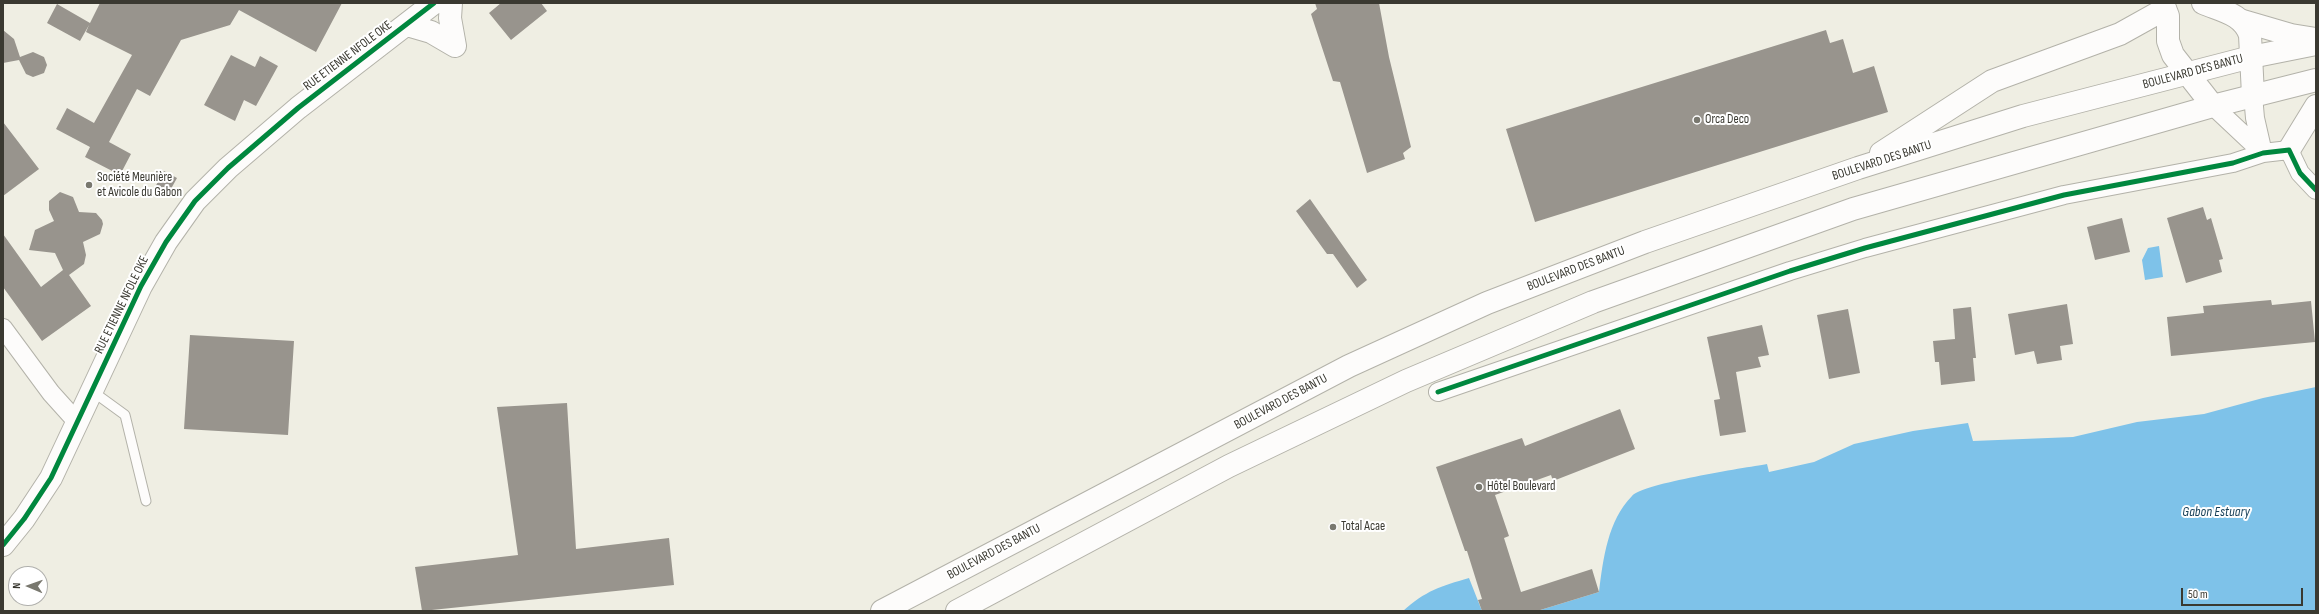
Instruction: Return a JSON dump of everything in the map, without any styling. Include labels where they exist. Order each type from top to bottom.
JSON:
[{"type":"main road","name":"RUE ETIENNE NFOLE OKE","points":[[3,544],[24,519],[51,478],[141,286],[166,242],[195,201],[228,168],[298,108],[434,3]]},
{"type":"main road","points":[[407,25],[431,32],[456,46],[450,18],[451,3]]},
{"type":"main road","points":[[2203,3],[2243,21],[2290,35],[2316,39]]},
{"type":"main road","points":[[1858,168],[1992,81],[2120,34],[2164,6],[2169,24],[2168,41],[2172,55],[2213,106]]},
{"type":"main road","points":[[2243,21],[2250,35],[2253,95]]},
{"type":"main road","name":"BOULEVARD DES BANTU","points":[[882,611],[1349,366],[1487,303],[1645,242],[1858,168],[2023,116],[2251,57],[2316,44]]},
{"type":"main road","points":[[957,611],[1229,466],[1406,381],[1593,302],[1853,209],[2213,106],[2316,80]]},
{"type":"main road","points":[[2289,150],[2316,106]]},
{"type":"street","points":[[2253,95],[2255,118],[2263,152]]},
{"type":"street","points":[[2213,106],[2263,152]]},
{"type":"street","points":[[1438,392],[1790,271],[1865,248],[2064,195],[2234,163],[2263,152],[2289,150],[2300,173],[2316,190]]},
{"type":"street","points":[[3,328],[51,393],[78,423]]},
{"type":"lane","points":[[92,391],[125,416],[146,501]]},
{"type":"water","points":[[2159,246],[2163,277],[2145,280],[2142,260],[2148,248]]},
{"type":"water","name":"Gabon Estuary","points":[[2316,387],[2316,611],[1537,611],[1599,592],[1605,553],[1617,516],[1632,496],[1640,491],[1655,486],[1674,481],[1767,464],[1769,472],[1814,462],[1854,444],[1913,431],[1968,423],[1973,441],[2073,437],[2137,422],[2204,414],[2263,398]]},
{"type":"water","points":[[1469,578],[1482,611],[1403,611],[1411,604],[1434,590]]},
{"type":"building","points":[[100,3],[342,3],[316,52],[239,10],[230,25],[181,40],[150,96],[137,89],[109,142],[131,154],[120,175],[85,157],[90,147],[56,129],[67,108],[94,123],[132,55],[86,32],[89,25],[80,41],[47,23],[57,4],[90,23]]},
{"type":"building","points":[[501,3],[541,3],[547,11],[511,40],[489,13]]},
{"type":"building","points":[[1315,3],[1379,3],[1389,57],[1411,147],[1403,153],[1405,159],[1367,173],[1340,82],[1333,81],[1311,14],[1317,9]]},
{"type":"building","points":[[3,30],[14,39],[20,57],[33,52],[44,57],[47,65],[44,73],[33,77],[26,74],[19,60],[3,63]]},
{"type":"building","name":"Orca Deco","points":[[1826,30],[1830,43],[1843,39],[1853,73],[1874,66],[1888,112],[1535,222],[1506,129]]},
{"type":"building","points":[[231,55],[255,67],[260,56],[278,66],[256,106],[244,100],[235,121],[204,105]]},
{"type":"building","points":[[3,122],[39,169],[3,196]]},
{"type":"building","points":[[164,171],[177,178],[167,196],[154,189]]},
{"type":"building","points":[[60,192],[73,197],[79,212],[96,213],[102,220],[103,224],[100,234],[83,242],[86,255],[84,264],[69,275],[91,306],[42,341],[3,287],[3,234],[41,287],[63,270],[55,253],[29,250],[35,230],[54,221],[49,210],[49,201]]},
{"type":"building","points":[[1310,199],[1367,280],[1357,288],[1333,254],[1327,254],[1296,211]]},
{"type":"building","points":[[2203,207],[2207,220],[2211,218],[2223,259],[2219,260],[2222,272],[2186,283],[2167,218]]},
{"type":"building","points":[[2122,218],[2130,252],[2095,260],[2087,227]]},
{"type":"building","points":[[2271,300],[2272,305],[2311,301],[2315,342],[2171,356],[2167,317],[2204,313],[2203,306]]},
{"type":"building","points":[[2067,304],[2073,344],[2060,346],[2062,360],[2037,364],[2034,351],[2015,355],[2008,314]]},
{"type":"building","points":[[1971,307],[1976,358],[1973,358],[1975,381],[1941,385],[1939,362],[1935,362],[1933,341],[1955,339],[1953,309]]},
{"type":"building","points":[[1848,309],[1860,373],[1829,379],[1817,315]]},
{"type":"building","points":[[1762,325],[1769,355],[1758,357],[1761,367],[1736,372],[1746,432],[1720,436],[1714,400],[1720,399],[1707,337]]},
{"type":"building","points":[[190,335],[294,341],[288,435],[184,429]]},
{"type":"building","points":[[567,403],[576,549],[669,538],[674,585],[422,611],[415,567],[518,555],[497,407]]},
{"type":"building","points":[[1620,409],[1635,449],[1553,481],[1551,475],[1495,495],[1509,536],[1504,538],[1521,592],[1592,569],[1599,592],[1537,611],[1482,611],[1478,600],[1482,599],[1467,551],[1465,551],[1436,467],[1522,438],[1525,446]]},
{"type":"cycle path","points":[[3,545],[24,519],[51,478],[141,286],[166,242],[195,201],[228,168],[298,108],[434,3]]},
{"type":"cycle path","points":[[1438,392],[1790,271],[1865,248],[2064,195],[2233,163],[2263,153],[2289,150],[2300,173],[2316,190]]},
{"type":"place","name":"Orca Deco","points":[[1697,120]]},
{"type":"place","name":"Société Meunière et Avicole du Gabon","points":[[89,185]]},
{"type":"place","name":"Hôtel Boulevard","points":[[1479,487]]},
{"type":"place","name":"Total Acae","points":[[1333,527]]}]
